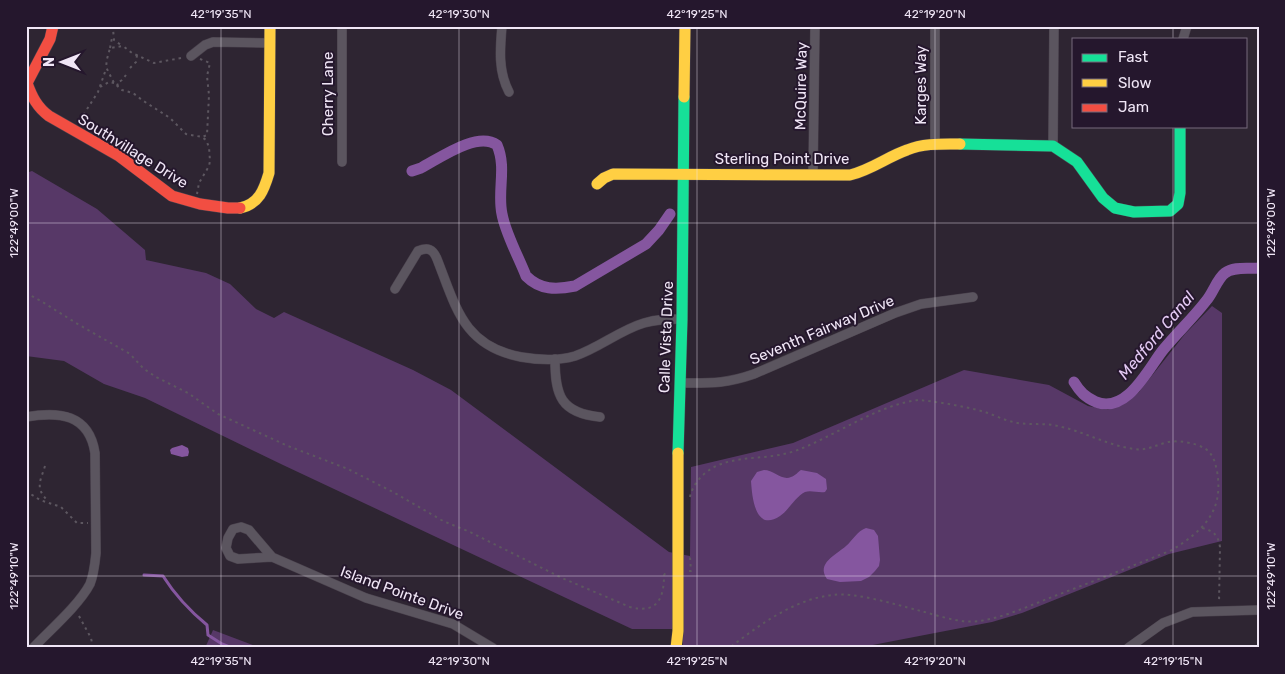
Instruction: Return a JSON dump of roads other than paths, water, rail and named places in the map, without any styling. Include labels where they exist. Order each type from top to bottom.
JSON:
[{"type":"street","name":"Southvillage Drive","points":[[53,26],[50,39],[27,83],[29,99],[49,116],[130,163],[168,194],[180,200],[229,210],[241,209],[251,204],[264,191],[269,173],[270,26]]},
{"type":"street","name":"Cherry Lane","points":[[342,26],[342,162]]},
{"type":"street","points":[[502,26],[500,66],[503,80],[509,92]]},
{"type":"street","name":"Calle Vista Drive","points":[[676,648],[685,26]]},
{"type":"street","name":"McQuire Way","points":[[814,175],[815,26]]},
{"type":"street","name":"Karges Way","points":[[935,144],[936,26]]},
{"type":"street","points":[[1054,26],[1053,146],[1069,154],[1107,202],[1117,209],[1128,211],[1170,211],[1175,208],[1179,202],[1180,193],[1180,128]]},
{"type":"street","points":[[1183,38],[1188,26]]},
{"type":"street","points":[[191,56],[205,45],[213,42],[270,43]]},
{"type":"street","name":"Sterling Point Drive","points":[[597,184],[604,178],[614,174],[850,175],[860,173],[920,145],[1053,146]]},
{"type":"street","points":[[395,289],[418,251],[424,248],[430,249],[434,252],[437,259],[455,308],[470,330],[490,347],[514,356],[530,359],[555,359],[574,356],[644,323],[658,320],[682,319]]},
{"type":"street","name":"Seventh Fairway Drive","points":[[681,382],[714,384],[732,381],[754,374],[895,313],[921,304],[973,297]]},
{"type":"street","points":[[555,359],[555,377],[563,402],[574,411],[583,415],[600,417]]},
{"type":"street","points":[[26,417],[51,414],[63,415],[74,419],[82,425],[91,437],[96,453],[96,553],[91,582],[84,593],[33,648]]},
{"type":"street","name":"Island Pointe Drive","points":[[272,557],[238,559],[230,556],[226,548],[228,538],[233,529],[241,527],[249,530],[272,557],[366,598],[453,624],[493,648]]},
{"type":"street","points":[[1128,648],[1138,645],[1150,631],[1170,620],[1192,612],[1259,610]]},
{"type":"waterway","name":"Medford Canal","points":[[412,171],[469,143],[479,141],[497,145],[502,171],[501,205],[506,229],[526,276],[531,281],[549,288],[575,286],[646,244],[670,214]]},
{"type":"waterway","name":"Medford Canal","points":[[1074,382],[1083,394],[1096,402],[1107,404],[1117,402],[1127,396],[1136,388],[1163,350],[1206,301],[1217,282],[1225,273],[1233,269],[1259,268]]},
{"type":"waterway","points":[[144,575],[163,576],[183,602],[207,625],[208,635],[232,648]]}]
